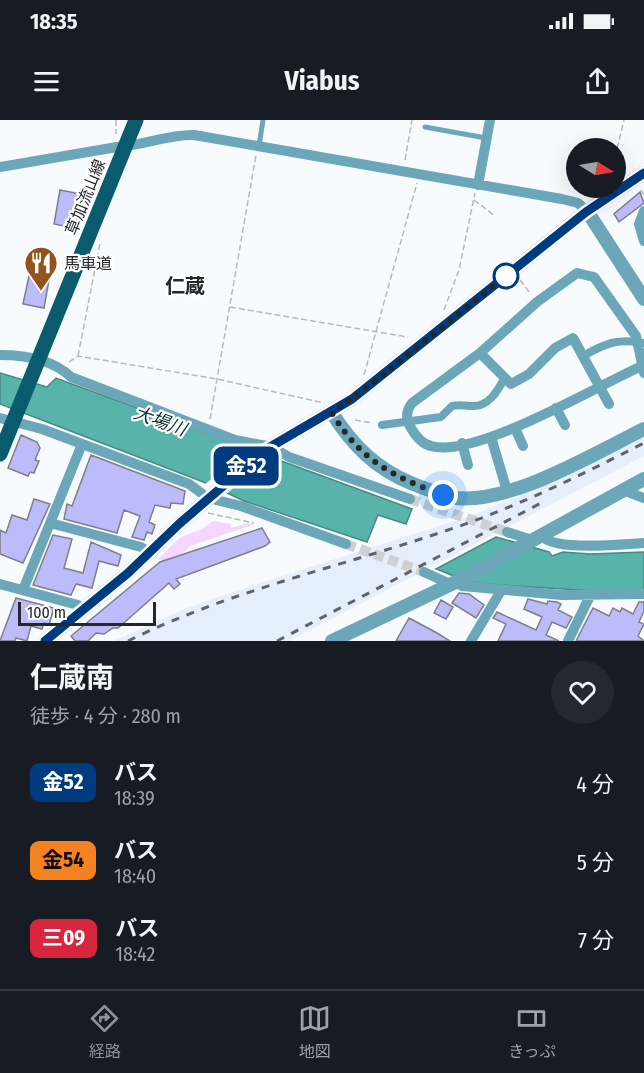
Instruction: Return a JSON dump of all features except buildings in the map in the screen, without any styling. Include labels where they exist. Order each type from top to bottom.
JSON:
[{"type":"main road","name":"草加流山線","points":[[0,454],[9,420],[36,366],[95,220],[121,147],[136,120]]},
{"type":"street","points":[[477,184],[490,120]]},
{"type":"street","points":[[0,167],[187,135],[562,199],[578,203],[586,212],[644,299]]},
{"type":"street","points":[[626,178],[644,167]]},
{"type":"street","points":[[626,184],[644,173]]},
{"type":"street","points":[[45,641],[128,573],[268,448],[332,413],[370,386],[604,198]]},
{"type":"street","points":[[644,211],[639,224],[644,241]]},
{"type":"street","points":[[588,273],[597,280],[641,342],[643,369],[599,386],[515,428],[491,437],[439,448],[428,445],[408,422],[408,408],[412,403],[480,352],[570,276],[588,273]]},
{"type":"street","points":[[480,352],[504,379],[515,384],[536,367],[547,354],[573,338],[609,404]]},
{"type":"street","points":[[583,356],[606,344],[632,339],[641,342]]},
{"type":"street","points":[[0,355],[19,355],[36,366],[62,368],[71,377],[235,440],[268,448],[410,499]]},
{"type":"street","points":[[382,425],[441,417],[446,410],[459,404],[473,406],[484,403],[492,397],[504,379]]},
{"type":"street","points":[[556,408],[565,425]]},
{"type":"street","points":[[332,413],[360,452],[377,465],[407,481],[456,498],[481,497],[507,491],[560,471],[644,429]]},
{"type":"street","points":[[9,420],[42,429],[189,484],[212,496],[346,544]]},
{"type":"street","points":[[515,428],[523,446]]},
{"type":"street","points":[[491,437],[507,491]]},
{"type":"street","points":[[23,590],[82,444]]},
{"type":"street","points":[[462,444],[468,465]]},
{"type":"street","points":[[332,641],[455,582],[644,479]]},
{"type":"street","points":[[624,490],[644,498]]},
{"type":"street","points":[[50,523],[141,547],[149,553]]},
{"type":"street","points":[[507,531],[545,542],[644,543]]},
{"type":"street","points":[[424,572],[462,586],[590,596],[644,594]]},
{"type":"street","points":[[0,584],[78,605],[82,610]]},
{"type":"street","points":[[471,641],[502,589]]},
{"type":"street","points":[[567,641],[590,596]]},
{"type":"lane","points":[[258,146],[263,120]]},
{"type":"lane","points":[[425,127],[486,138]]},
{"type":"path","points":[[116,120],[121,147]]},
{"type":"path","points":[[403,171],[412,120]]},
{"type":"path","points":[[620,138],[624,120]]},
{"type":"path","points":[[208,429],[258,146]]},
{"type":"path","points":[[370,386],[363,373],[419,174]]},
{"type":"path","points":[[451,320],[443,309],[459,270],[477,184]]},
{"type":"path","points":[[473,200],[495,216]]},
{"type":"path","points":[[62,368],[78,356],[101,235],[98,222],[95,220]]},
{"type":"path","points":[[520,279],[537,302]]},
{"type":"path","points":[[229,307],[409,338],[417,348]]},
{"type":"path","points":[[78,356],[217,379],[323,401],[332,413]]},
{"type":"path","points":[[355,420],[382,425]]},
{"type":"path","points":[[211,514],[254,523]]},
{"type":"shaded area","points":[[644,435],[644,456],[289,641],[113,641],[182,610],[235,591],[473,515],[570,474]]},
{"type":"shaded area","points":[[213,521],[231,524],[231,528],[248,523],[255,524],[190,546],[183,553],[163,562],[159,558],[181,537],[202,529]]},
{"type":"water","name":"大場川","points":[[0,373],[47,387],[56,378],[412,509],[406,524],[378,515],[367,542],[244,501],[206,483],[0,404]]},
{"type":"water","points":[[496,537],[549,552],[552,556],[563,552],[590,554],[644,552],[644,590],[594,591],[486,584],[469,582],[436,569]]},
{"type":"pier","points":[[252,446],[273,455],[225,495],[204,485]]},
{"type":"tunnel","points":[[410,499],[507,532]]},
{"type":"tunnel","points":[[346,544],[424,572]]},
{"type":"railway","points":[[128,641],[166,623],[245,594],[471,522],[522,502],[644,443]]},
{"type":"railway","points":[[277,641],[543,502]]},
{"type":"bus line","name":"金52","points":[[45,641],[105,593],[179,524],[265,450],[332,413],[352,399],[586,212],[612,192],[644,173]]},
{"type":"place","name":"馬車道","points":[[41,292]]},
{"type":"district","name":"仁蔵","points":[[185,286]]},
{"type":"route","points":[[443,495],[393,475],[377,465],[353,444],[332,413],[370,386],[513,270],[506,276]]}]
